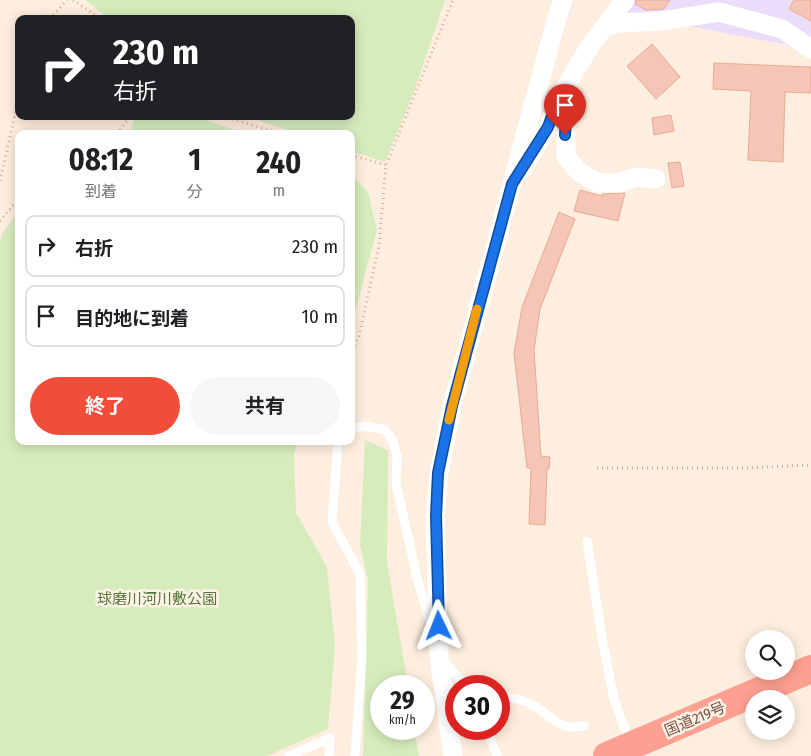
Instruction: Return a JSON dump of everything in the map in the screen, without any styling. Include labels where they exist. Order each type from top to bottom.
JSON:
[{"type":"highway","name":"国道219号","points":[[617,752],[811,669]]},
{"type":"street","points":[[453,756],[440,656],[436,516],[438,473],[454,396],[563,0]]},
{"type":"street","points":[[512,184],[548,127],[556,105],[584,56],[626,0]]},
{"type":"street","points":[[605,28],[617,23],[662,21],[719,12],[782,29],[811,48]]},
{"type":"street","points":[[556,105],[566,118],[566,156],[579,172],[598,183],[619,183],[636,177],[656,179]]},
{"type":"lane","points":[[355,428],[366,426],[385,430],[393,441],[398,456],[396,483],[412,559],[440,656],[456,675]]},
{"type":"lane","points":[[338,445],[332,522],[360,574],[362,656],[355,756]]},
{"type":"lane","points":[[587,541],[602,638],[614,699],[617,752]]},
{"type":"lane","points":[[510,698],[517,698],[537,707],[557,724],[570,729],[584,726]]},
{"type":"lane","points":[[289,756],[330,738],[329,756]]},
{"type":"lane","points":[[491,740],[497,756]]},
{"type":"path","points":[[54,15],[67,0]]},
{"type":"path","points":[[73,0],[95,15]]},
{"type":"path","points":[[355,346],[359,336],[379,245],[386,165],[453,0]]},
{"type":"path","points":[[0,181],[15,115]]},
{"type":"path","points":[[236,120],[269,130]]},
{"type":"path","points":[[355,156],[386,165]]},
{"type":"path","points":[[0,221],[15,203]]},
{"type":"path","points":[[597,468],[742,468],[811,464]]},
{"type":"shaded area","points":[[626,0],[811,0],[811,46],[798,47],[626,14]]},
{"type":"green space","points":[[85,0],[445,0],[414,91],[385,162],[355,152],[355,130],[287,130],[258,120],[355,120],[355,15],[104,15]]},
{"type":"green space","points":[[134,120],[204,120],[236,130],[131,130]]},
{"type":"green space","points":[[355,178],[368,192],[377,230],[355,311]]},
{"type":"green space","name":"球磨川河川敷公園","points":[[15,216],[15,445],[297,445],[294,455],[296,513],[327,567],[335,646],[328,729],[267,756],[0,756],[0,241],[3,232]]},
{"type":"green space","points":[[365,440],[388,450],[387,562],[406,675],[370,675],[370,740],[416,740],[419,756],[363,756],[368,580],[360,546]]},
{"type":"building","points":[[636,0],[670,0],[664,9],[646,10],[635,4]]},
{"type":"building","points":[[794,0],[811,0],[811,21],[789,9]]},
{"type":"building","points":[[652,44],[680,77],[656,99],[627,66]]},
{"type":"building","points":[[714,63],[811,67],[811,93],[785,92],[783,162],[748,160],[751,91],[713,89]]},
{"type":"building","points":[[671,115],[674,131],[654,135],[652,118]]},
{"type":"building","points":[[680,162],[684,186],[672,188],[668,163]]},
{"type":"building","points":[[580,190],[602,196],[602,194],[625,193],[618,221],[574,211]]},
{"type":"building","points":[[559,212],[575,219],[540,309],[534,350],[541,456],[550,457],[549,469],[547,469],[545,525],[529,524],[531,468],[527,468],[514,353],[522,307]]},
{"type":"slow traffic","points":[[449,420],[477,309]]},
{"type":"route","points":[[439,626],[436,569],[438,473],[452,406],[512,184],[548,127],[556,105],[566,118],[565,135]]}]
